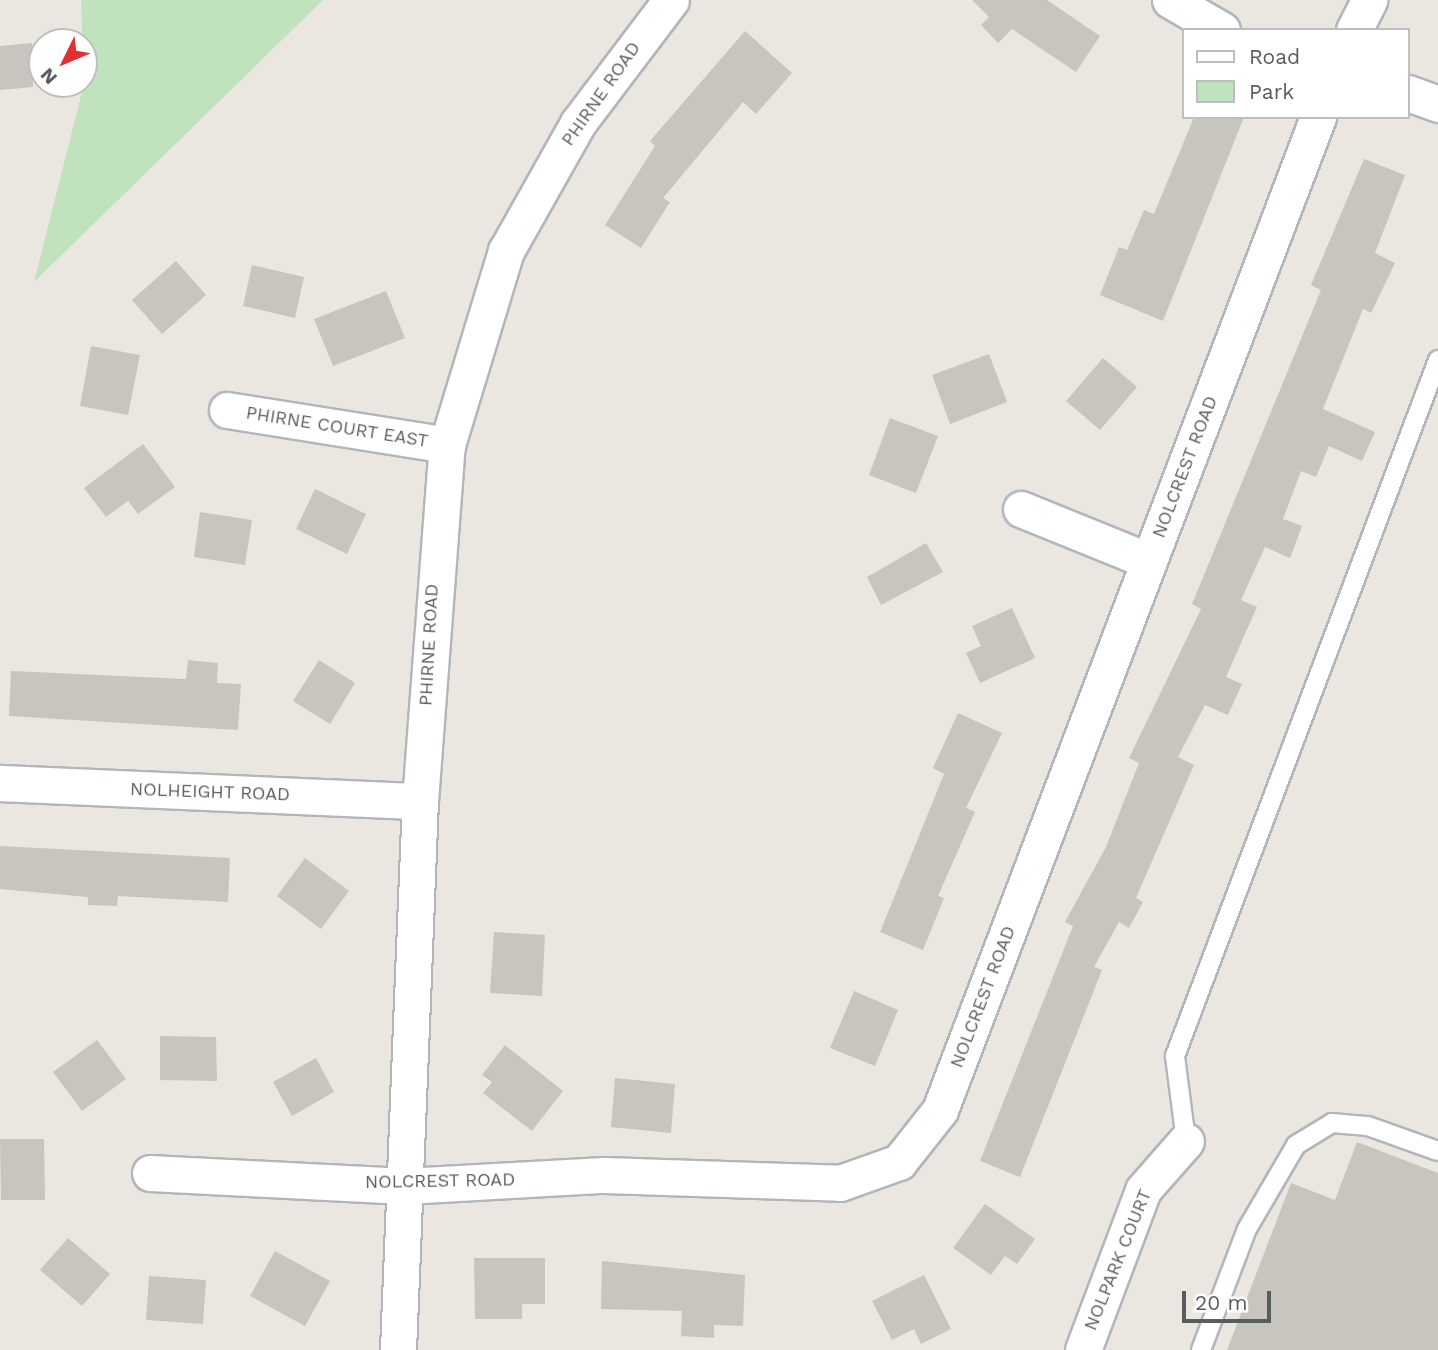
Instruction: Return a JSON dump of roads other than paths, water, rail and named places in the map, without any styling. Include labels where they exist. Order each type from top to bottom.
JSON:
[{"type":"street","name":"PHIRNE ROAD","points":[[398,1350],[420,801],[447,445],[506,251],[578,123],[671,0]]},
{"type":"street","points":[[1170,0],[1219,28]]},
{"type":"street","points":[[1355,28],[1368,0]]},
{"type":"street","points":[[1410,94],[1438,104]]},
{"type":"street","name":"NOLCREST ROAD","points":[[150,1173],[405,1185],[604,1175],[840,1183],[899,1162],[940,1110],[1317,119]]},
{"type":"street","name":"PHIRNE COURT EAST","points":[[227,410],[447,445]]},
{"type":"street","points":[[1021,509],[1149,561]]},
{"type":"street","name":"NOLHEIGHT ROAD","points":[[0,783],[420,801]]},
{"type":"street","name":"NOLPARK COURT","points":[[1083,1350],[1143,1189],[1186,1141]]},
{"type":"lane","points":[[1186,1141],[1175,1056],[1438,360]]},
{"type":"lane","points":[[1201,1350],[1247,1229],[1296,1145],[1332,1123],[1368,1126],[1438,1151]]}]
